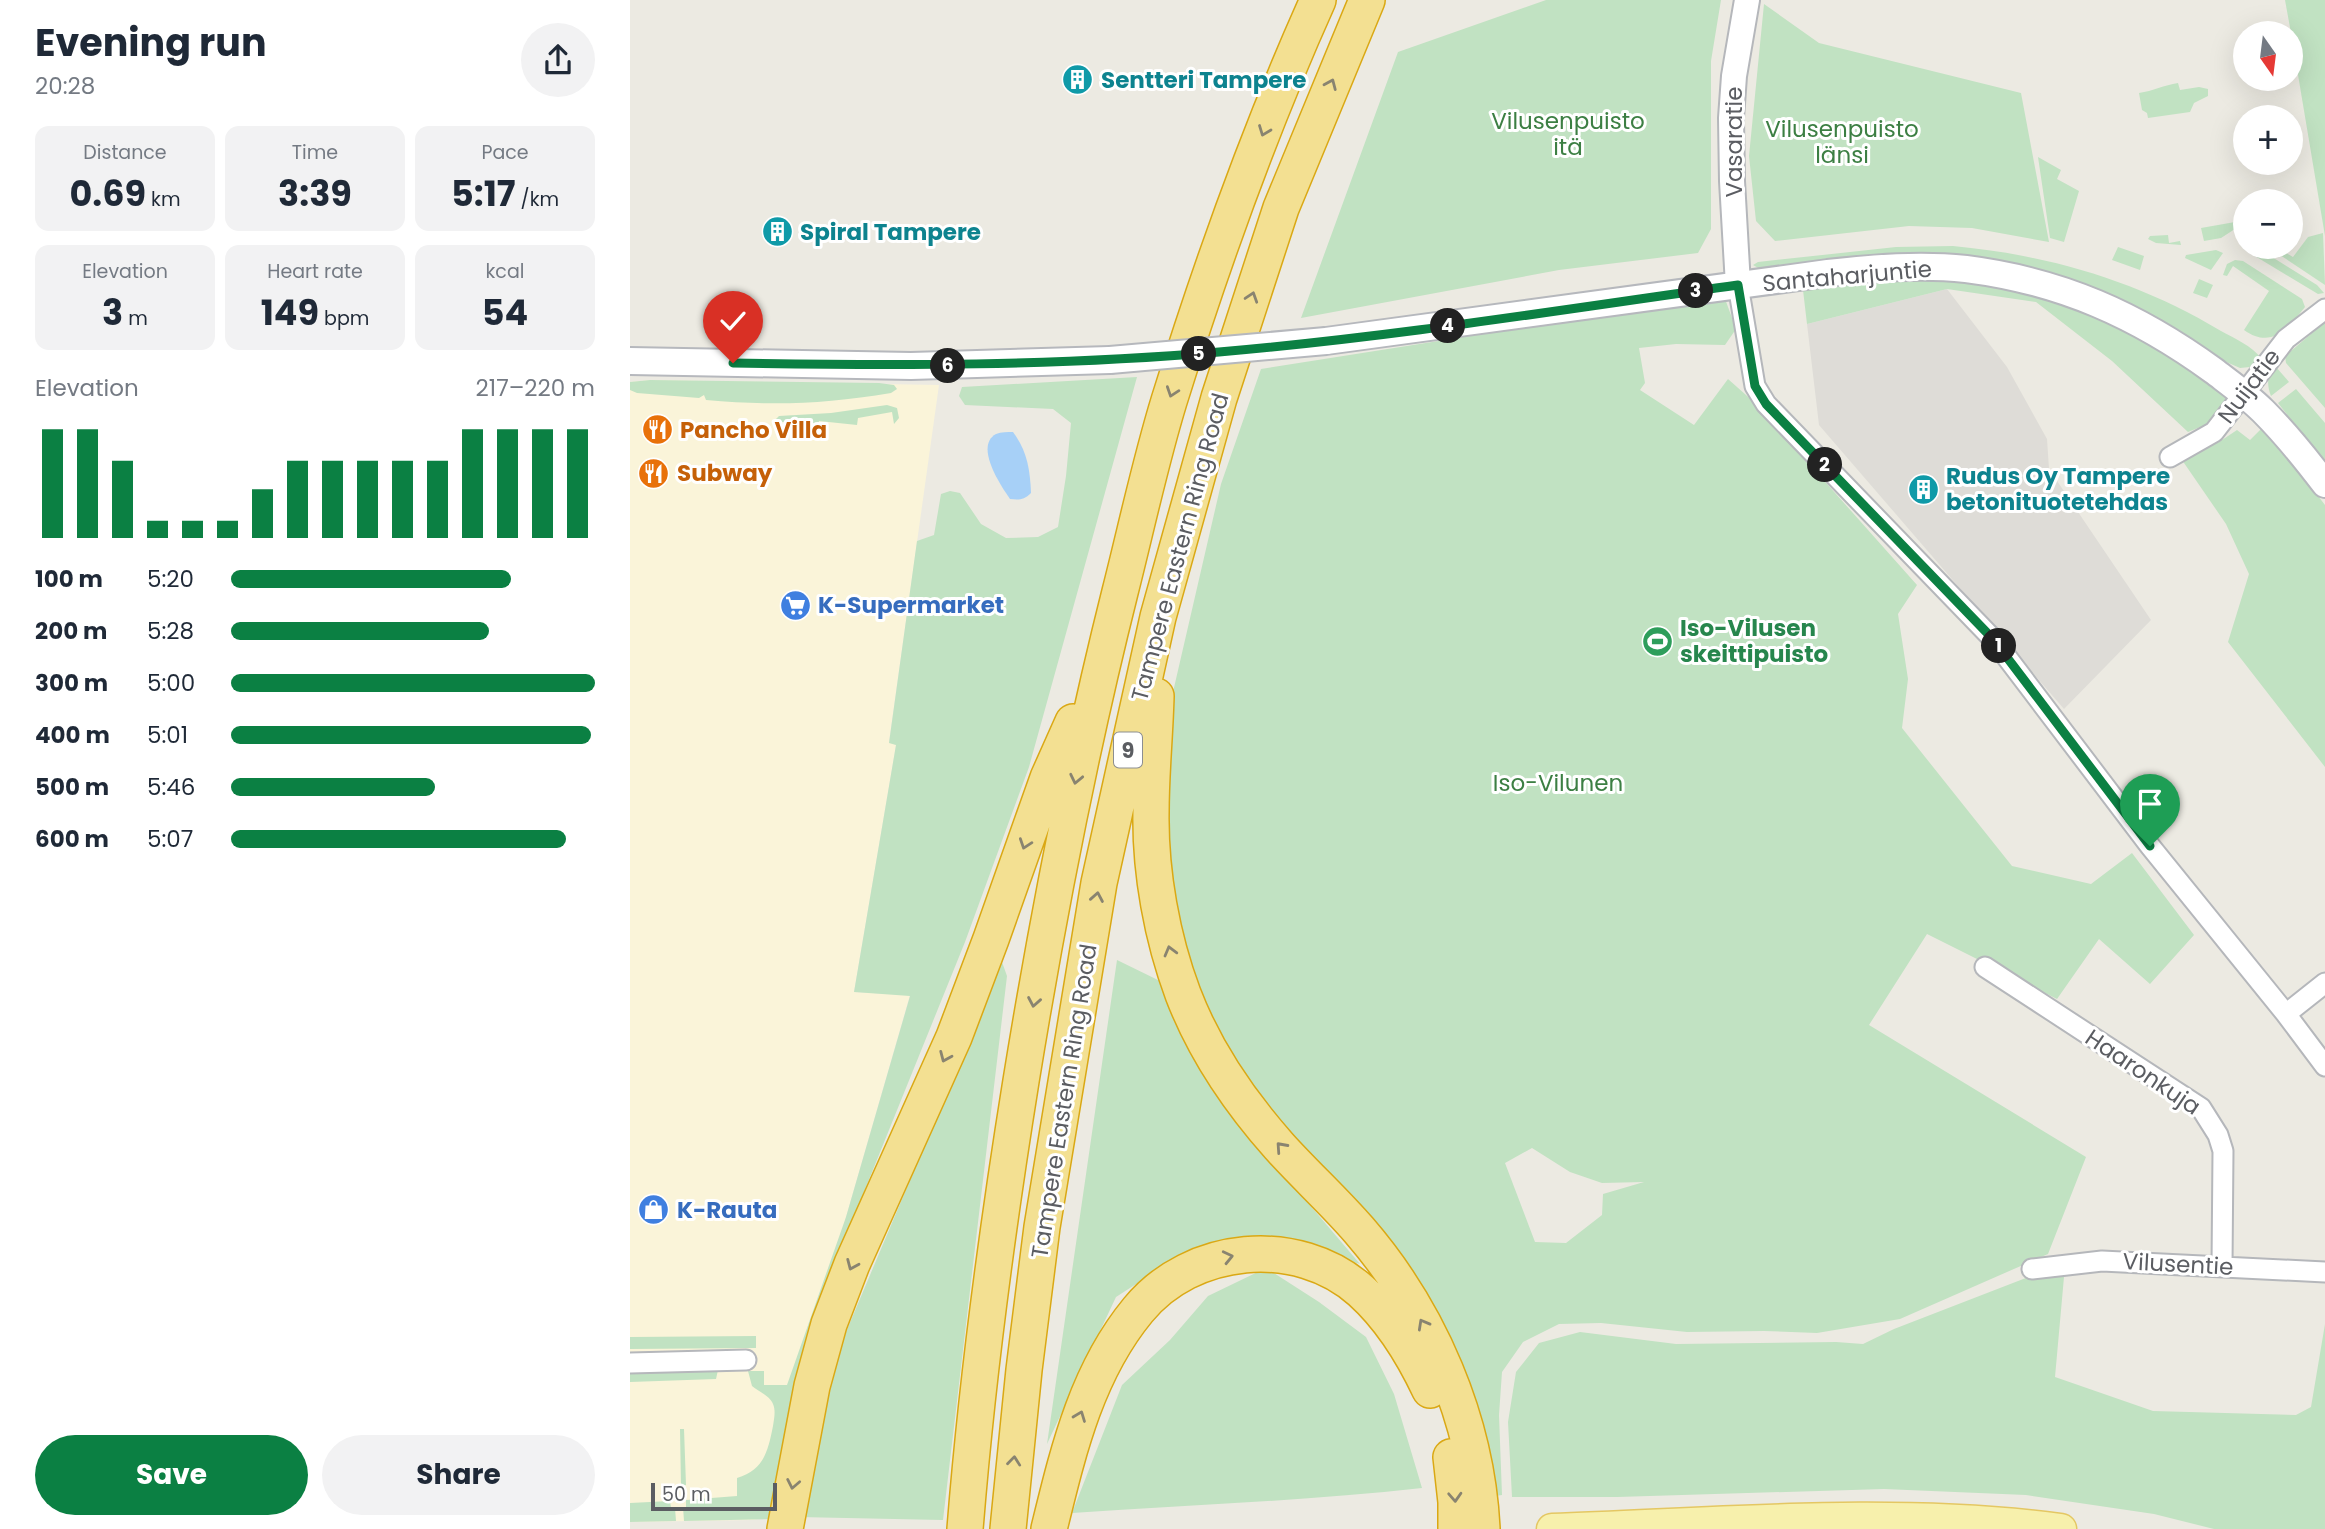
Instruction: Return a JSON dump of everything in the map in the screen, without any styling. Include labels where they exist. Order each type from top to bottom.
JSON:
[{"type":"highway","name":"Tampere Eastern Ring Road","points":[[965,1529],[1005,1177],[1055,876],[1086,732],[1168,403],[1241,192],[1288,68],[1318,0]]},
{"type":"highway","name":"Tampere Eastern Ring Road","points":[[1008,1529],[1024,1370],[1044,1214],[1099,883],[1158,617],[1219,398],[1281,208],[1367,0]]},
{"type":"highway","points":[[1158,617],[1151,814],[1162,915],[1170,953],[1184,996],[1202,1034],[1250,1110],[1279,1146],[1359,1230],[1383,1260],[1428,1333],[1449,1381],[1473,1456],[1482,1529]]},
{"type":"highway","points":[[785,1529],[812,1386],[829,1324],[852,1264],[954,1037],[1048,778],[1107,645]]},
{"type":"highway","points":[[1049,1529],[1077,1422],[1095,1378],[1124,1328],[1139,1308],[1176,1277],[1196,1266],[1242,1254],[1290,1256],[1316,1264],[1360,1290],[1381,1311],[1401,1337],[1433,1397],[1453,1463],[1456,1529]]},
{"type":"main road","name":"Santaharjuntie","points":[[630,361],[911,366],[1110,360],[1369,337],[1738,285],[1896,267],[1964,269],[2005,275],[2059,288],[2111,309],[2175,343],[2244,393],[2305,458],[2325,484]]},
{"type":"main road","points":[[1552,1529],[1941,1518],[2061,1529]]},
{"type":"street","name":"Vasaratie","points":[[1738,285],[1731,118],[1734,76],[1747,0]]},
{"type":"street","points":[[1738,285],[1755,386],[1766,404],[1993,639],[2150,846],[2325,1066]]},
{"type":"street","name":"Nuijatie","points":[[2170,457],[2214,432],[2286,339],[2325,309]]},
{"type":"street","name":"Haaronkuja","points":[[1985,967],[2202,1108],[2218,1135],[2223,1151],[2221,1266]]},
{"type":"street","points":[[2286,1014],[2325,984]]},
{"type":"street","name":"Vilusentie","points":[[2032,1269],[2102,1261],[2325,1272]]},
{"type":"street","points":[[630,1363],[746,1360]]},
{"type":"shaded area","points":[[1947,289],[2007,367],[2047,439],[2049,469],[2151,620],[2064,709],[1819,425],[1807,324]]},
{"type":"shaded area","points":[[650,380],[939,385],[889,742],[896,745],[854,992],[910,995],[846,1217],[766,1518],[752,1520],[630,1522],[630,382]]},
{"type":"green space","name":"Vilusenpuisto itä","points":[[1546,0],[1721,0],[1711,61],[1711,229],[1698,253],[1559,270],[1301,318],[1398,52]]},
{"type":"green space","points":[[2285,0],[2325,0],[2325,236],[2301,91],[2303,91],[2303,21],[2289,21]]},
{"type":"green space","name":"Vilusenpuisto länsi","points":[[1764,4],[1819,43],[2021,93],[2049,242],[1972,228],[1909,226],[1775,241],[1756,221],[1749,156]]},
{"type":"green space","points":[[2178,83],[2180,90],[2199,87],[2208,89],[2208,96],[2194,103],[2190,112],[2148,118],[2147,113],[2142,110],[2139,93]]},
{"type":"green space","points":[[2038,157],[2061,170],[2057,179],[2079,191],[2064,242],[2050,238]]},
{"type":"green space","points":[[2233,222],[2233,230],[2221,238],[2204,241],[2201,228]]},
{"type":"green space","points":[[2323,233],[2325,285],[2286,259],[2303,259],[2303,244],[2308,237]]},
{"type":"green space","points":[[2168,235],[2169,243],[2180,241],[2181,245],[2156,243],[2148,239],[2150,236]]},
{"type":"green space","points":[[1953,246],[2024,256],[2092,273],[2125,285],[2190,313],[2242,343],[2261,358],[2250,367],[2240,368],[2224,361],[2179,330],[2130,303],[2084,284],[2028,268],[1760,269],[1753,265],[1758,262],[1896,247]]},
{"type":"green space","points":[[2118,247],[2144,256],[2140,270],[2112,260]]},
{"type":"green space","points":[[2216,250],[2223,253],[2211,270],[2185,258],[2186,255]]},
{"type":"green space","points":[[2260,259],[2275,259],[2317,285],[2324,293],[2318,294]]},
{"type":"green space","points":[[2235,260],[2243,261],[2302,299],[2305,307],[2279,334],[2263,338],[2244,330],[2269,291],[2233,266],[2227,276],[2223,275],[2227,264]]},
{"type":"green space","points":[[1913,279],[2011,286],[2112,322],[2171,356],[2227,399],[2215,421],[2188,432],[2112,361],[2036,302],[1947,289],[1807,324],[1803,290]]},
{"type":"green space","points":[[2199,279],[2213,285],[2207,298],[2193,293]]},
{"type":"green space","name":"Iso-Vilunen","points":[[1724,296],[1736,329],[1725,345],[1676,344],[1639,348],[1645,383],[1640,390],[1694,425],[1728,379],[1755,403],[1917,585],[1898,614],[1908,679],[1902,728],[2012,866],[2091,884],[2132,853],[2194,935],[2150,984],[2099,939],[2057,999],[1927,934],[1869,1025],[2086,1157],[2048,1254],[1900,1319],[1817,1333],[1687,1332],[1601,1323],[1559,1324],[1523,1342],[1502,1372],[1499,1415],[1502,1495],[1495,1496],[1471,1402],[1226,1059],[1181,949],[1165,855],[1167,768],[1173,692],[1221,484],[1261,369]],"holes":[[[1532,1148],[1570,1172],[1602,1183],[1644,1182],[1603,1194],[1602,1215],[1566,1243],[1535,1242],[1505,1163]]]},
{"type":"green space","points":[[2325,322],[2325,408],[2286,363],[2285,356]]},
{"type":"green space","points":[[2276,367],[2289,382],[2271,396],[2268,380]]},
{"type":"green space","points":[[1137,377],[1029,767],[965,942],[853,1219],[772,1519],[684,1521],[683,1507],[686,1507],[686,1500],[737,1496],[737,1478],[759,1465],[767,1451],[774,1407],[769,1399],[752,1386],[748,1371],[764,1371],[764,1385],[787,1385],[846,1217],[910,996],[854,992],[896,745],[889,743],[917,541],[934,535],[941,494],[950,491],[960,493],[981,524],[1006,538],[1038,537],[1058,527],[1071,423],[1053,409],[965,405],[959,396],[962,387]]},
{"type":"green space","points":[[630,382],[879,383],[894,385],[897,389],[891,393],[844,400],[799,403],[706,400],[704,395],[699,398],[637,393],[630,390]]},
{"type":"green space","points":[[2296,389],[2325,423],[2325,463],[2278,403]]},
{"type":"green space","points":[[887,405],[897,408],[899,418],[894,424],[892,412],[858,418],[857,425],[819,421],[818,426],[774,421],[779,416],[831,413]]},
{"type":"green space","points":[[2261,429],[2291,461],[2325,505],[2325,767],[2228,642],[2249,574],[2226,524],[2182,460],[2237,430],[2250,440]]},
{"type":"green space","points":[[1117,960],[1160,981],[1212,1090],[1360,1264],[1274,1238],[1192,1248],[1116,1297],[1047,1444]]},
{"type":"green space","points":[[1002,962],[1007,976],[943,1520],[798,1517],[838,1351]]},
{"type":"green space","points":[[1266,1268],[1319,1302],[1366,1337],[1394,1394],[1422,1488],[1291,1500],[1072,1513],[1122,1385],[1170,1340],[1208,1296]]},
{"type":"green space","points":[[2031,1276],[2064,1277],[2055,1377],[2153,1411],[2296,1415],[2311,1407],[2325,1324],[2325,1529],[2214,1529],[2154,1514],[2026,1495],[1884,1489],[1617,1497],[1512,1497],[1508,1422],[1516,1372],[1539,1343],[1580,1332],[1676,1344],[1863,1344],[1894,1329]]},
{"type":"green space","points":[[756,1336],[756,1348],[630,1349],[630,1337]]},
{"type":"green space","points":[[718,1370],[716,1379],[630,1382],[630,1371]]},
{"type":"green space","points":[[680,1429],[684,1429],[686,1485],[681,1486]]},
{"type":"green space","points":[[670,1501],[671,1508],[675,1508],[676,1521],[630,1522],[630,1503]]},
{"type":"water","points":[[1013,432],[1025,453],[1031,484],[1031,493],[1019,499],[1010,499],[988,456],[990,440],[996,434]]},
{"type":"place","name":"Sentteri Tampere","points":[[1078,80]]},
{"type":"place","name":"Spiral Tampere","points":[[777,232]]},
{"type":"place","name":"Pancho Villa","points":[[657,430]]},
{"type":"place","name":"Subway","points":[[654,473]]},
{"type":"place","name":"Rudus Oy Tampere betonituotetehdas","points":[[1923,489]]},
{"type":"place","name":"K-Supermarket","points":[[795,605]]},
{"type":"place","name":"Iso-Vilusen skeittipuisto","points":[[1657,641]]},
{"type":"place","name":"K-Rauta","points":[[654,1210]]},
{"type":"route","points":[[733,363],[946,366],[1110,360],[1220,352],[1369,337],[1738,285],[1755,386],[1766,404],[1993,639],[2150,846]]}]
